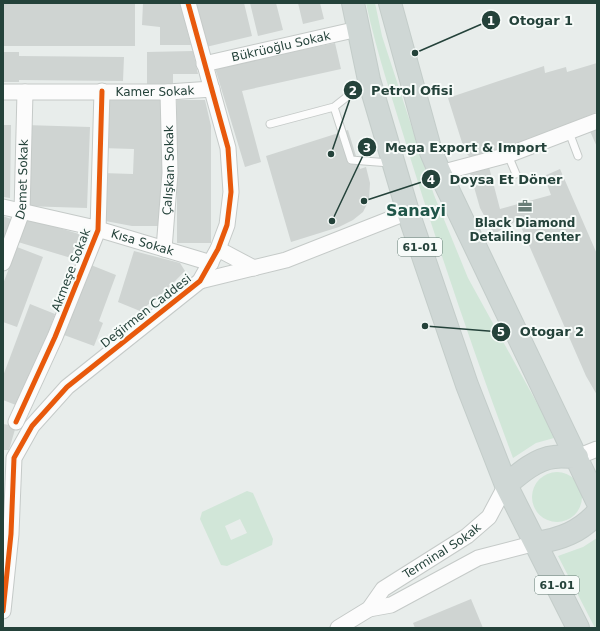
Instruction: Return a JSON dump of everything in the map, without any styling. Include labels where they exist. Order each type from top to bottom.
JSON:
[{"type":"main road","name":"61-01","points":[[353,3],[369,80],[408,212],[467,385],[506,485],[578,628]]},
{"type":"main road","points":[[390,3],[431,152],[597,501]]},
{"type":"main road","points":[[506,485],[519,474],[538,462],[554,457],[576,457]]},
{"type":"main road","points":[[536,543],[555,540],[571,534],[587,524],[597,513]]},
{"type":"street","name":"Değirmen Caddesi","points":[[3,611],[11,534],[9,470],[32,426],[68,387],[200,281],[218,249],[228,225],[231,192],[228,148],[188,3]]},
{"type":"street","name":"Bükrüoğlu Sokak","points":[[204,64],[358,29]]},
{"type":"street","name":"Kamer Sokak","points":[[3,92],[168,92],[212,89]]},
{"type":"street","name":"Akmeşe Sokak","points":[[10,421],[55,337],[98,230],[102,91]]},
{"type":"street","name":"Demet Sokak","points":[[3,263],[22,212],[25,92]]},
{"type":"street","name":"Çalışkan Sokak","points":[[164,249],[170,173],[168,92]]},
{"type":"street","points":[[440,173],[508,154],[597,121]]},
{"type":"street","name":"Kısa Sokak","points":[[3,207],[98,230],[211,263]]},
{"type":"street","points":[[200,281],[286,260],[408,212]]},
{"type":"street","points":[[218,249],[254,268]]},
{"type":"street","points":[[10,421],[32,426]]},
{"type":"street","points":[[576,457],[597,449]]},
{"type":"street","name":"Terminal Sokak","points":[[369,609],[383,589],[467,536],[489,517],[506,485]]},
{"type":"street","name":"Terminal Sokak","points":[[338,628],[369,609],[391,605],[478,558],[536,543]]},
{"type":"lane","points":[[270,124],[334,107],[369,80]]},
{"type":"lane","points":[[334,107],[351,160],[394,163]]},
{"type":"lane","points":[[569,132],[578,156]]},
{"type":"lane","points":[[508,154],[516,174]]},
{"type":"green space","points":[[366,3],[375,3],[382,36],[434,195],[468,278],[543,414],[554,438],[536,443],[513,458],[447,271],[422,195],[381,61]]},
{"type":"green space","points":[[557,472],[567,474],[575,479],[580,487],[582,497],[580,507],[575,515],[567,520],[557,522],[547,520],[539,515],[534,507],[532,497],[534,487],[539,479],[547,474]]},
{"type":"green space","points":[[247,491],[253,493],[273,539],[272,545],[227,566],[221,565],[200,519],[202,512]],"holes":[[[240,519],[247,533],[231,540],[225,526]]]},
{"type":"green space","points":[[597,538],[597,628],[595,628],[558,556],[583,547]]},
{"type":"building","points":[[3,3],[135,3],[135,46],[3,46]]},
{"type":"building","points":[[143,3],[180,3],[191,45],[160,45],[160,27],[142,25]]},
{"type":"building","points":[[195,3],[244,3],[252,36],[206,47]]},
{"type":"building","points":[[250,3],[276,3],[283,30],[258,36]]},
{"type":"building","points":[[298,3],[320,3],[324,19],[303,24]]},
{"type":"building","points":[[335,43],[341,69],[242,91],[261,162],[245,167],[215,68]]},
{"type":"building","points":[[193,51],[198,74],[173,74],[173,84],[147,84],[147,52]]},
{"type":"building","points":[[3,52],[19,52],[19,56],[124,57],[123,81],[19,80],[19,82],[3,82]]},
{"type":"building","points":[[597,63],[597,112],[479,160],[471,158],[465,152],[448,98],[544,66],[545,73],[566,67],[567,72]]},
{"type":"building","points":[[102,98],[166,99],[163,226],[132,226],[100,220],[102,173],[133,174],[134,149],[101,148]]},
{"type":"building","points":[[177,100],[205,100],[211,126],[211,243],[177,243]]},
{"type":"building","points":[[3,125],[11,125],[10,198],[3,197]]},
{"type":"building","points":[[25,125],[90,127],[87,208],[23,206]]},
{"type":"building","points":[[597,126],[597,147],[589,129]]},
{"type":"building","points":[[348,130],[360,169],[366,167],[370,183],[369,200],[363,212],[353,220],[339,227],[291,242],[266,156]]},
{"type":"building","points":[[489,167],[500,209],[551,195],[544,176],[560,169],[597,254],[597,395],[586,376],[518,220],[494,234],[480,208],[470,173]]},
{"type":"building","points":[[3,216],[11,219],[3,240]]},
{"type":"building","points":[[26,218],[89,237],[81,261],[18,242]]},
{"type":"building","points":[[17,247],[43,257],[17,327],[3,322],[3,284]]},
{"type":"building","points":[[134,251],[180,263],[185,271],[164,292],[140,311],[118,302]]},
{"type":"building","points":[[91,265],[116,275],[99,321],[103,323],[94,346],[64,335]]},
{"type":"building","points":[[30,304],[55,314],[21,407],[3,400],[3,376]]},
{"type":"building","points":[[3,424],[16,426],[9,450],[3,450]]},
{"type":"building","points":[[471,599],[483,628],[415,628],[413,623]]},
{"type":"cycle path","points":[[3,611],[11,534],[14,458],[32,426],[67,387],[200,281],[218,249],[227,225],[231,192],[228,148],[188,3]]},
{"type":"cycle path","points":[[16,422],[55,337],[98,230],[102,91]]},
{"type":"place","name":"Otogar 1","points":[[415,53]]},
{"type":"place","name":"Petrol Ofisi","points":[[331,154]]},
{"type":"place","name":"Doysa Et Döner","points":[[364,201]]},
{"type":"place","name":"Black Diamond Detailing Center","points":[[525,206]]},
{"type":"place","name":"Mega Export & Import","points":[[332,221]]},
{"type":"place","name":"Otogar 2","points":[[425,326]]},
{"type":"district","name":"Sanayi","points":[[416,210]]}]
